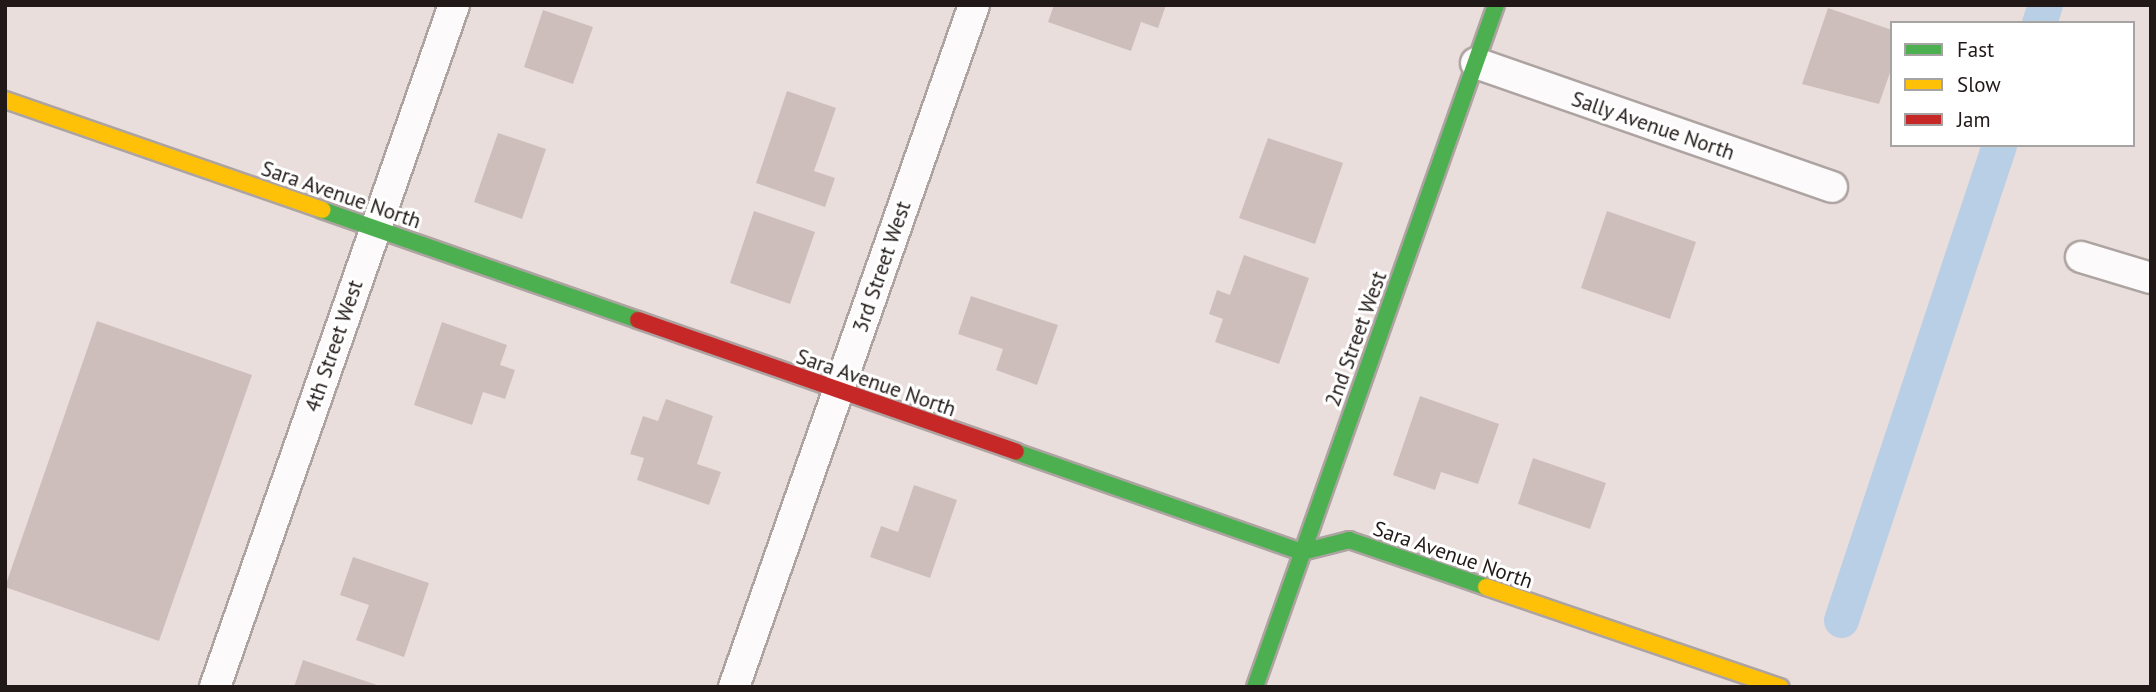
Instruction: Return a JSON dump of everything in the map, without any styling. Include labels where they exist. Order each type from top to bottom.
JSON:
[{"type":"street","name":"4th Street West","points":[[215,687],[454,5]]},
{"type":"street","name":"3rd Street West","points":[[734,687],[974,5]]},
{"type":"street","name":"2nd Street West","points":[[1255,687],[1496,5]]},
{"type":"street","name":"Sally Avenue North","points":[[1476,63],[1832,187]]},
{"type":"street","name":"Sara Avenue North","points":[[5,100],[1302,552],[1349,540],[1735,674],[1780,687]]},
{"type":"street","points":[[2081,257],[2151,278]]},
{"type":"building","points":[[1054,5],[1166,5],[1158,28],[1141,22],[1131,51],[1048,22]]},
{"type":"building","points":[[1828,8],[1890,29],[1890,73],[1879,104],[1802,84]]},
{"type":"building","points":[[543,10],[593,27],[573,84],[524,67]]},
{"type":"building","points":[[787,91],[836,108],[814,171],[835,178],[825,207],[756,183]]},
{"type":"building","points":[[498,133],[546,149],[522,219],[474,202]]},
{"type":"building","points":[[1268,138],[1343,163],[1315,244],[1239,218]]},
{"type":"building","points":[[754,211],[815,232],[790,304],[730,283]]},
{"type":"building","points":[[1607,211],[1696,242],[1670,319],[1581,288]]},
{"type":"building","points":[[1244,255],[1309,278],[1279,364],[1215,342],[1223,319],[1209,314],[1217,290],[1230,295]]},
{"type":"building","points":[[971,296],[1058,325],[1037,385],[996,370],[1003,349],[958,334]]},
{"type":"building","points":[[97,321],[252,375],[159,641],[5,587]]},
{"type":"building","points":[[442,322],[507,345],[500,365],[515,370],[505,399],[483,392],[472,425],[414,405]]},
{"type":"building","points":[[1420,396],[1499,424],[1478,484],[1441,472],[1435,490],[1393,475]]},
{"type":"building","points":[[666,399],[713,416],[697,464],[721,472],[709,505],[637,480],[644,458],[630,454],[643,416],[658,421]]},
{"type":"building","points":[[1533,458],[1606,483],[1590,529],[1518,504]]},
{"type":"building","points":[[914,485],[957,500],[930,578],[870,557],[881,526],[898,532]]},
{"type":"building","points":[[353,557],[429,583],[404,657],[356,640],[369,605],[340,595]]},
{"type":"building","points":[[303,660],[380,686],[380,687],[294,687]]},
{"type":"waterway","points":[[2040,21],[2045,5]]},
{"type":"waterway","points":[[1841,620],[1998,147]]},
{"type":"traffic: fast","points":[[1255,687],[1496,5]]},
{"type":"traffic: fast","points":[[322,210],[638,320]]},
{"type":"traffic: fast","points":[[1016,452],[1302,552],[1349,540],[1486,587]]},
{"type":"traffic: slow","points":[[5,100],[322,210]]},
{"type":"traffic: slow","points":[[1486,587],[1780,687]]},
{"type":"traffic: jam","points":[[638,320],[1016,452]]}]
